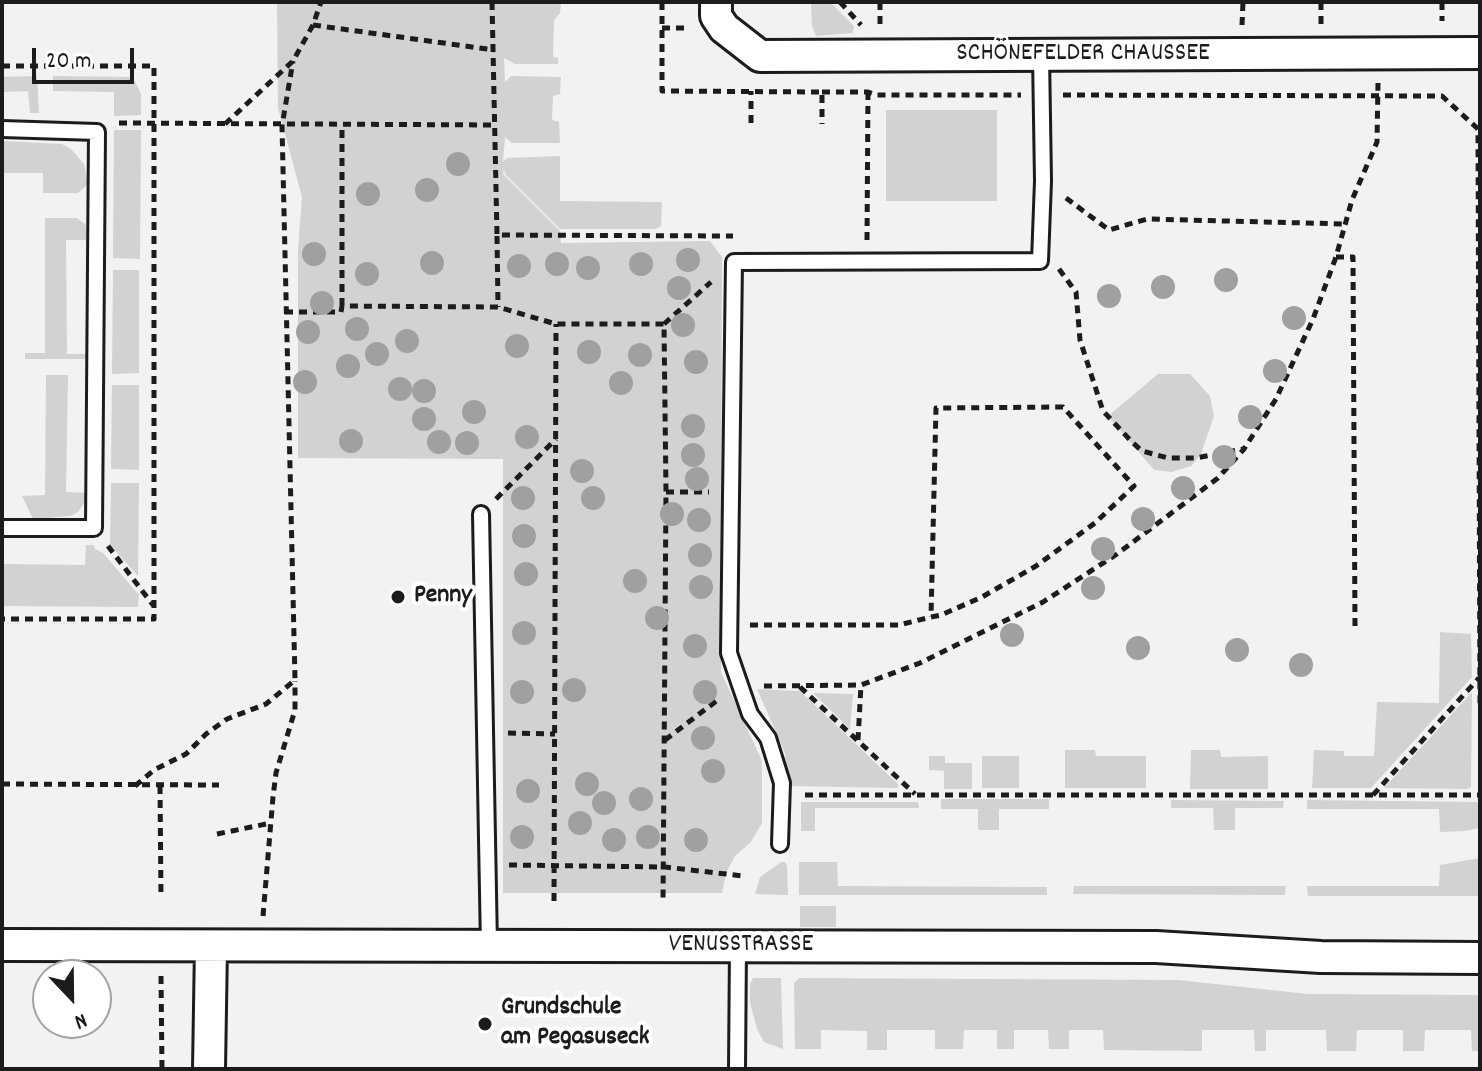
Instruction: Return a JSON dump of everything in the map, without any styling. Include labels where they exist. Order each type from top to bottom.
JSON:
[{"type":"street","name":"SCHÖNEFELDER CHAUSSEE","points":[[716,2],[716,16],[724,28],[760,56],[1480,53]]},
{"type":"street","name":"VENUSSTRASSE","points":[[2,945],[1156,947],[1321,957],[1480,958]]},
{"type":"street","points":[[209,1069],[211,946]]},
{"type":"lane","points":[[780,844],[782,783],[768,738],[750,714],[729,653],[734,262],[1040,261],[1043,181],[1041,55]]},
{"type":"lane","points":[[2,129],[97,132],[94,528],[2,528]]},
{"type":"lane","points":[[481,514],[489,946]]},
{"type":"lane","points":[[737,1069],[738,946]]},
{"type":"path","points":[[225,124],[293,61],[313,25],[321,2]]},
{"type":"path","points":[[492,2],[498,307]]},
{"type":"path","points":[[662,2],[662,91],[868,92],[877,95],[1442,96],[1478,129],[1480,708]]},
{"type":"path","points":[[313,25],[494,50]]},
{"type":"path","points":[[665,740],[738,684],[800,687],[861,685],[920,663],[1043,602],[1117,554],[1218,478],[1244,449],[1276,399],[1313,319],[1377,142],[1377,54]]},
{"type":"path","points":[[867,261],[868,56]]},
{"type":"path","points":[[263,928],[276,773],[295,710],[282,126],[293,61]]},
{"type":"path","points":[[2,66],[154,66],[154,619],[2,619]]},
{"type":"path","points":[[822,92],[822,124]]},
{"type":"path","points":[[97,132],[112,122],[282,126],[494,125]]},
{"type":"path","points":[[285,312],[341,312],[342,126]]},
{"type":"path","points":[[1043,181],[1109,230],[1147,219],[1345,224]]},
{"type":"path","points":[[342,306],[498,307],[556,324],[664,324],[734,262],[734,236],[497,235]]},
{"type":"path","points":[[1336,257],[1353,257],[1355,627]]},
{"type":"path","points":[[1040,261],[1063,271],[1076,292],[1080,340],[1103,411],[1132,442],[1142,451],[1168,458],[1196,458],[1244,449]]},
{"type":"path","points":[[554,901],[556,324]]},
{"type":"path","points":[[663,901],[664,324]]},
{"type":"path","points":[[729,625],[899,625],[931,617],[982,597],[1036,566],[1095,523],[1134,486],[1063,407],[936,408],[931,617]]},
{"type":"path","points":[[481,514],[556,439]]},
{"type":"path","points":[[666,492],[731,493]]},
{"type":"path","points":[[94,528],[154,605]]},
{"type":"path","points":[[1373,795],[1480,677]]},
{"type":"path","points":[[135,786],[154,770],[186,754],[216,726],[266,704],[295,680]]},
{"type":"path","points":[[858,741],[861,685]]},
{"type":"path","points":[[800,687],[916,795]]},
{"type":"path","points":[[485,733],[555,734]]},
{"type":"path","points":[[2,784],[219,785]]},
{"type":"path","points":[[160,786],[161,898]]},
{"type":"path","points":[[781,795],[1480,795]]},
{"type":"path","points":[[217,834],[271,823]]},
{"type":"path","points":[[489,864],[665,867],[743,876]]},
{"type":"path","points":[[161,971],[162,1069]]},
{"type":"shaded area","points":[[277,2],[561,3],[560,13],[554,20],[553,57],[558,58],[558,64],[515,64],[504,58],[505,82],[511,76],[561,77],[560,94],[553,96],[552,120],[559,122],[560,143],[512,143],[505,137],[503,162],[507,158],[560,156],[560,201],[662,202],[661,226],[655,229],[560,229],[505,174],[504,168],[503,174],[560,231],[561,243],[710,241],[722,257],[721,672],[762,761],[762,823],[751,842],[735,856],[726,873],[722,893],[503,893],[503,459],[298,458],[298,250],[302,197],[278,108]]},
{"type":"shaded area","points":[[811,3],[831,3],[854,26],[853,33],[816,36],[812,26]]},
{"type":"shaded area","points":[[37,76],[39,113],[30,113],[28,91],[2,92],[2,77]]},
{"type":"shaded area","points":[[53,76],[133,77],[141,94],[141,115],[114,116],[114,92],[53,91]]},
{"type":"shaded area","points":[[886,110],[997,110],[997,201],[886,201]]},
{"type":"shaded area","points":[[114,130],[141,130],[140,259],[113,258]]},
{"type":"shaded area","points":[[2,141],[62,144],[84,164],[88,184],[78,193],[43,193],[43,173],[2,173]]},
{"type":"shaded area","points":[[45,218],[77,218],[86,225],[86,240],[66,240],[67,354],[86,354],[87,359],[25,359],[25,353],[45,353]]},
{"type":"shaded area","points":[[113,270],[139,270],[139,373],[112,374]]},
{"type":"shaded area","points":[[1158,374],[1190,374],[1210,396],[1214,416],[1201,454],[1191,466],[1172,472],[1154,470],[1108,416]]},
{"type":"shaded area","points":[[46,375],[68,375],[66,492],[87,493],[78,512],[71,516],[33,519],[22,496],[45,495]]},
{"type":"shaded area","points":[[112,385],[139,385],[139,470],[111,469]]},
{"type":"shaded area","points":[[111,483],[139,483],[138,576],[110,545]]},
{"type":"shaded area","points":[[86,545],[94,545],[103,553],[139,595],[138,607],[2,606],[2,564],[85,565]]},
{"type":"shaded area","points":[[1440,632],[1471,634],[1472,677],[1371,788],[1312,788],[1314,750],[1344,751],[1344,756],[1374,756],[1377,702],[1439,703]]},
{"type":"shaded area","points":[[757,689],[800,691],[898,784],[898,788],[787,786],[785,753]]},
{"type":"shaded area","points":[[1472,692],[1471,787],[1384,788]]},
{"type":"shaded area","points":[[813,693],[853,694],[850,729]]},
{"type":"shaded area","points":[[1065,750],[1095,750],[1096,756],[1146,756],[1146,788],[1065,788]]},
{"type":"shaded area","points":[[1191,750],[1220,750],[1221,757],[1268,756],[1268,789],[1190,789]]},
{"type":"shaded area","points":[[929,756],[945,756],[945,763],[972,763],[972,789],[944,789],[944,771],[929,770]]},
{"type":"shaded area","points":[[982,756],[1019,756],[1019,788],[982,788]]},
{"type":"shaded area","points":[[941,799],[1049,799],[1049,809],[999,809],[999,830],[978,830],[978,809],[941,809]]},
{"type":"shaded area","points":[[1171,800],[1284,801],[1283,808],[1235,808],[1235,830],[1214,830],[1213,808],[1171,808]]},
{"type":"shaded area","points":[[1307,800],[1477,802],[1480,806],[1480,828],[1440,832],[1439,809],[1307,809]]},
{"type":"shaded area","points":[[801,802],[918,802],[919,808],[815,808],[815,831],[801,831]]},
{"type":"shaded area","points":[[1480,858],[1480,896],[1308,896],[1307,886],[1439,886],[1440,865]]},
{"type":"shaded area","points":[[781,862],[787,866],[788,895],[755,894],[760,877]]},
{"type":"shaded area","points":[[799,862],[837,862],[838,886],[1047,887],[1047,895],[799,895]]},
{"type":"shaded area","points":[[1074,886],[1286,886],[1285,895],[1073,894]]},
{"type":"shaded area","points":[[800,906],[836,906],[836,927],[800,927]]},
{"type":"shaded area","points":[[753,978],[781,978],[783,1049],[764,1042],[757,1029],[750,1002]]},
{"type":"shaded area","points":[[799,978],[1178,980],[1308,994],[1480,995],[1480,1051],[1472,1051],[1471,1030],[1425,1030],[1424,1051],[1403,1051],[1403,1030],[1357,1030],[1356,1051],[1327,1051],[1326,1030],[1266,1030],[1266,1051],[1255,1051],[1254,1030],[1202,1030],[1202,1051],[1104,1050],[1103,1030],[1069,1030],[1069,1049],[1049,1049],[1048,1030],[1014,1030],[1014,1049],[997,1049],[997,1030],[964,1030],[963,1049],[935,1049],[935,1030],[887,1030],[887,1050],[867,1050],[867,1031],[821,1030],[821,1049],[795,1049],[794,983]]},
{"type":"place","name":"Penny","points":[[398,597]]},
{"type":"place","name":"Grundschule am Pegasuseck","points":[[485,1024]]}]
